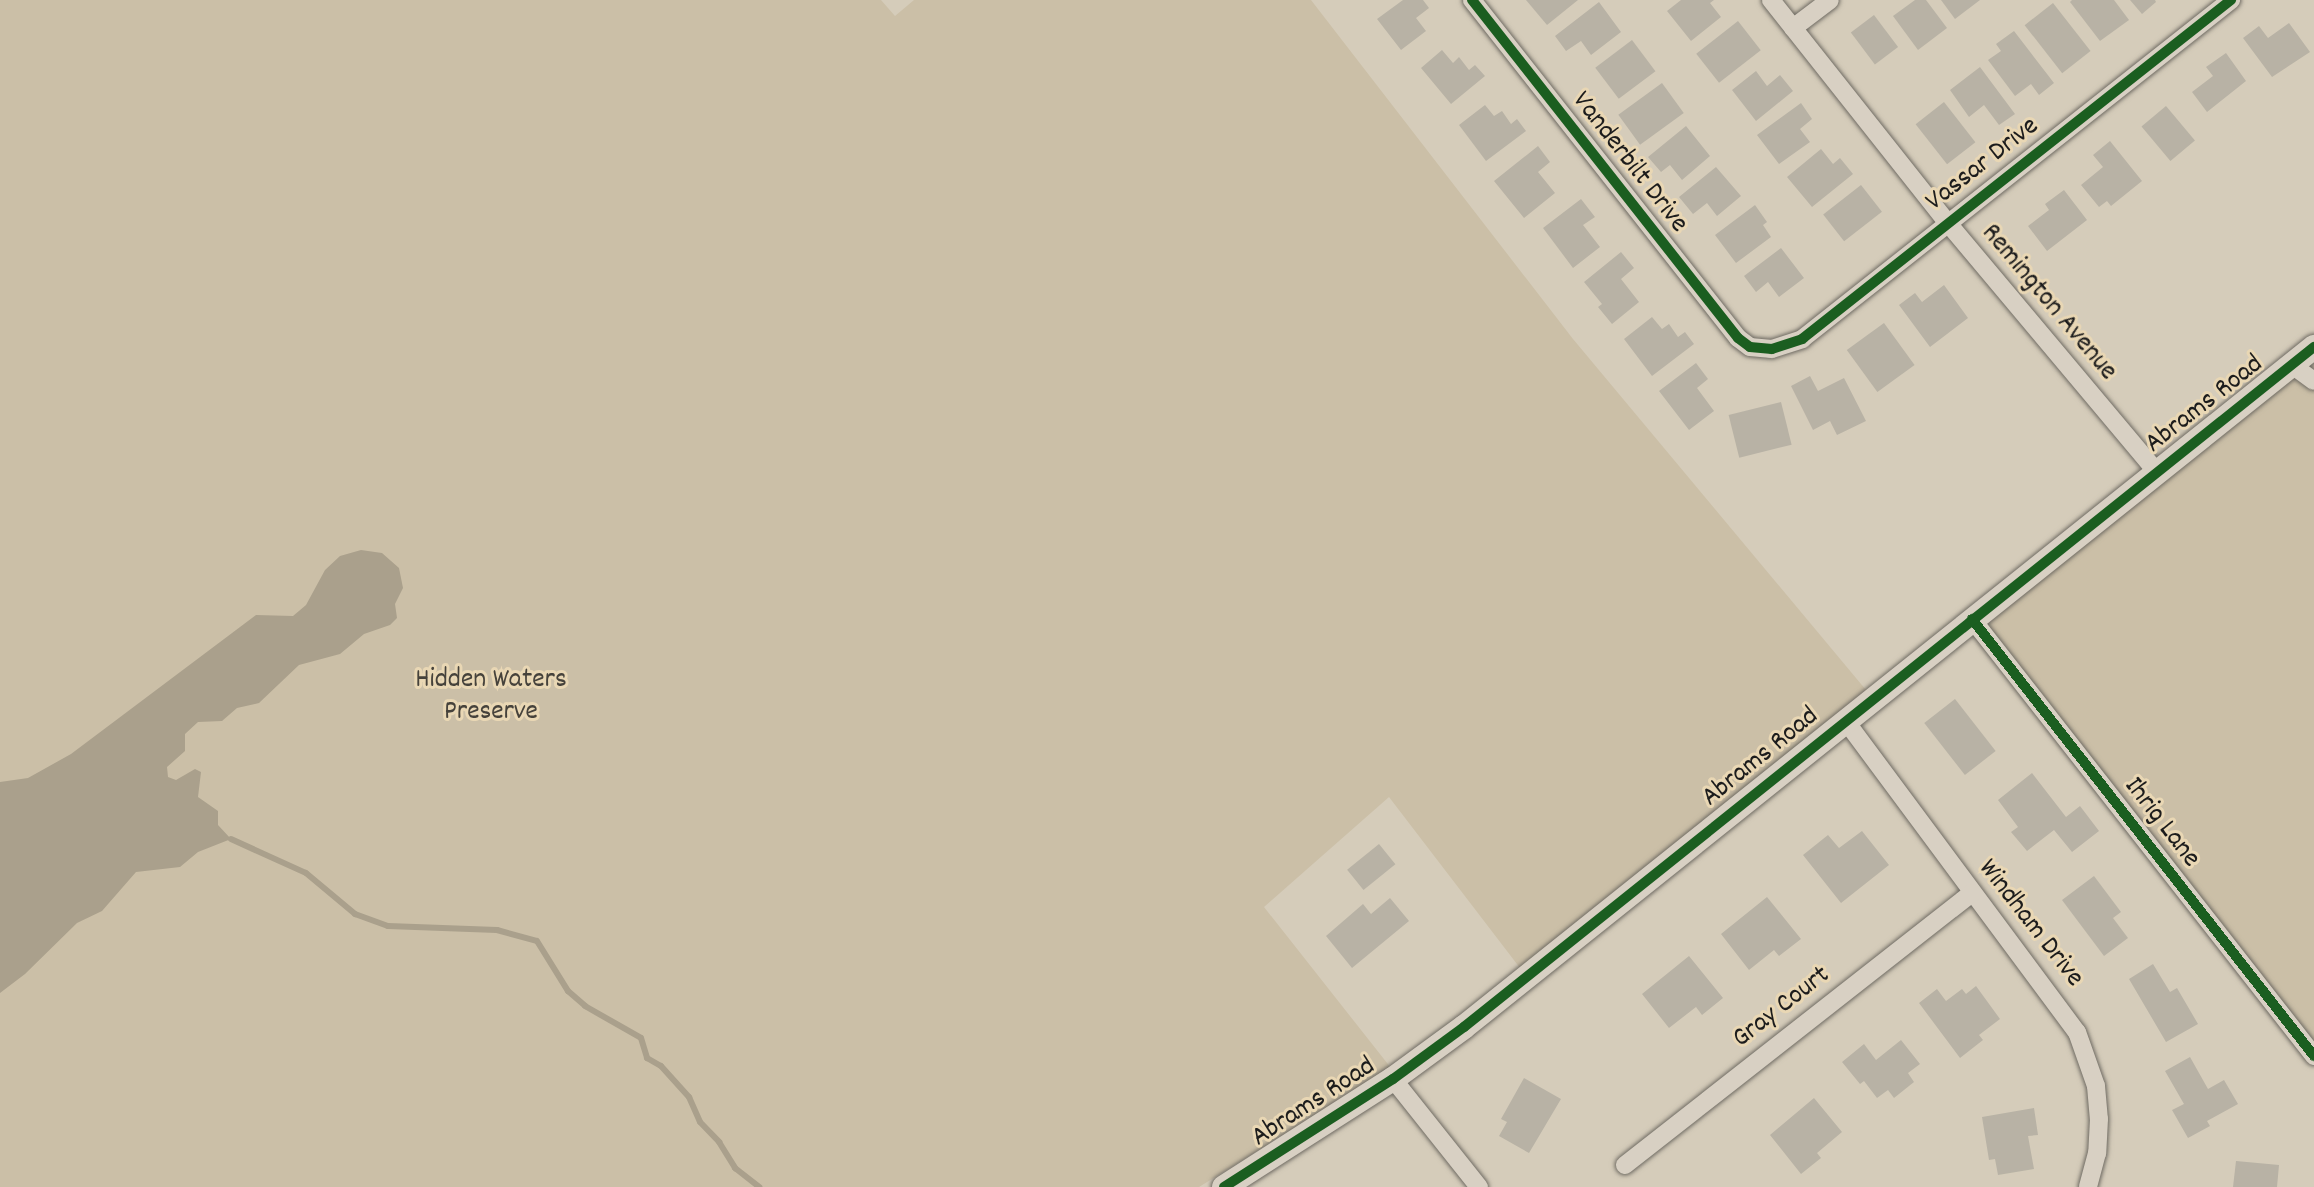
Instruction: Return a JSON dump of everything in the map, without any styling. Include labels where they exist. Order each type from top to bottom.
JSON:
[{"type":"street","name":"Vanderbilt Drive","points":[[1472,0],[1738,338],[1756,349]]},
{"type":"street","name":"Remington Avenue","points":[[1771,0],[1947,222],[2157,472]]},
{"type":"street","points":[[1793,28],[1830,0]]},
{"type":"street","name":"Vassar Drive","points":[[1756,349],[1772,349],[1802,339],[2231,0]]},
{"type":"street","name":"Abrams Road","points":[[1224,1187],[1393,1079],[1464,1027],[2314,347]]},
{"type":"street","points":[[2292,365],[2314,380]]},
{"type":"street","name":"Ihrig Lane","points":[[1972,619],[2314,1056]]},
{"type":"street","name":"Windham Drive","points":[[1845,720],[1972,893],[2059,1004],[2087,1054],[2096,1086],[2099,1119],[2097,1153],[2088,1187]]},
{"type":"street","name":"Gray Court","points":[[1625,1165],[1972,893]]},
{"type":"street","points":[[1393,1079],[1479,1187]]},
{"type":"green space","name":"Hidden Waters Preserve","points":[[0,0],[881,0],[895,16],[914,0],[1311,0],[1573,339],[1866,690],[1520,968],[1389,797],[1264,907],[1391,1068],[1199,1187],[0,1187]]},
{"type":"green space","points":[[2314,360],[2314,1048],[1977,629]]},
{"type":"shaded area","points":[[361,550],[382,553],[399,568],[403,588],[395,604],[397,618],[390,625],[364,634],[340,654],[299,665],[259,703],[237,708],[222,721],[198,722],[185,734],[185,751],[167,767],[168,777],[176,780],[195,769],[201,772],[198,797],[218,811],[218,825],[231,839],[198,852],[180,867],[136,872],[102,911],[77,923],[25,974],[0,993],[0,782],[28,778],[71,754],[256,615],[293,616],[306,605],[325,570],[340,556]]},
{"type":"building","points":[[1403,0],[1423,0],[1429,8],[1416,18],[1426,31],[1401,50],[1377,19]]},
{"type":"building","points":[[1526,0],[1578,0],[1547,25]]},
{"type":"building","points":[[1681,0],[1714,0],[1710,3],[1721,17],[1691,41],[1667,11]]},
{"type":"building","points":[[1915,0],[1926,0],[1947,28],[1918,50],[1893,16]]},
{"type":"building","points":[[1941,0],[1980,0],[1955,19]]},
{"type":"building","points":[[2114,0],[2129,20],[2100,41],[2070,2]]},
{"type":"building","points":[[2130,0],[2155,0],[2156,2],[2142,14]]},
{"type":"building","points":[[1599,2],[1621,32],[1591,55],[1581,41],[1566,51],[1555,36]]},
{"type":"building","points":[[2053,3],[2091,51],[2062,73],[2025,25]]},
{"type":"building","points":[[1874,15],[1898,47],[1875,64],[1851,32]]},
{"type":"building","points":[[1738,21],[1761,50],[1719,83],[1696,54]]},
{"type":"building","points":[[2289,23],[2310,52],[2272,77],[2243,38],[2259,26],[2268,38]]},
{"type":"building","points":[[2014,31],[2054,83],[2039,95],[2031,84],[2015,96],[1988,60],[2001,51],[1996,44]]},
{"type":"building","points":[[1632,40],[1655,71],[1619,99],[1595,68]]},
{"type":"building","points":[[1442,50],[1453,63],[1459,57],[1469,70],[1475,65],[1485,76],[1451,104],[1421,68]]},
{"type":"building","points":[[2226,53],[2246,81],[2207,112],[2192,92],[2213,76],[2206,67]]},
{"type":"building","points":[[1980,67],[2015,114],[1999,125],[1984,105],[1969,117],[1950,90]]},
{"type":"building","points":[[1756,71],[1767,86],[1780,75],[1793,91],[1756,121],[1732,90]]},
{"type":"building","points":[[1662,83],[1684,113],[1640,145],[1618,115]]},
{"type":"building","points":[[1944,102],[1975,142],[1947,164],[1916,124]]},
{"type":"building","points":[[1801,103],[1812,119],[1800,129],[1810,142],[1779,164],[1757,135]]},
{"type":"building","points":[[1485,105],[1494,116],[1502,111],[1511,124],[1517,119],[1526,131],[1486,161],[1459,125]]},
{"type":"building","points":[[2166,106],[2195,140],[2170,161],[2141,127]]},
{"type":"building","points":[[1686,126],[1710,156],[1682,180],[1670,165],[1661,172],[1648,157]]},
{"type":"building","points":[[2110,141],[2142,181],[2111,206],[2107,201],[2099,207],[2081,185],[2103,167],[2093,155]]},
{"type":"building","points":[[1538,146],[1550,162],[1538,172],[1555,193],[1524,218],[1494,181]]},
{"type":"building","points":[[1821,149],[1833,164],[1840,158],[1853,174],[1812,207],[1787,177]]},
{"type":"building","points":[[1716,167],[1741,196],[1717,216],[1707,203],[1693,214],[1679,197]]},
{"type":"building","points":[[1861,185],[1882,212],[1844,241],[1823,215]]},
{"type":"building","points":[[2064,190],[2087,220],[2047,251],[2028,226],[2049,210],[2045,204]]},
{"type":"building","points":[[1581,199],[1595,217],[1583,225],[1600,247],[1573,268],[1543,228]]},
{"type":"building","points":[[1755,205],[1767,222],[1763,225],[1771,237],[1736,263],[1715,235]]},
{"type":"building","points":[[1781,248],[1804,278],[1779,297],[1768,282],[1756,292],[1744,276]]},
{"type":"building","points":[[1621,252],[1634,268],[1621,279],[1639,302],[1612,324],[1598,307],[1602,304],[1584,282]]},
{"type":"building","points":[[1944,285],[1968,318],[1930,347],[1899,305],[1915,293],[1922,302]]},
{"type":"building","points":[[1652,317],[1662,329],[1669,324],[1678,337],[1685,332],[1694,344],[1652,376],[1624,339]]},
{"type":"building","points":[[1884,323],[1915,365],[1877,392],[1847,350]]},
{"type":"building","points":[[1696,363],[1708,379],[1697,388],[1714,411],[1689,430],[1659,391]]},
{"type":"building","points":[[1810,376],[1818,391],[1844,378],[1866,421],[1837,435],[1830,421],[1813,430],[1791,386]]},
{"type":"building","points":[[1781,402],[1792,445],[1739,458],[1729,415]]},
{"type":"building","points":[[1955,699],[1996,751],[1965,775],[1924,723]]},
{"type":"building","points":[[2032,773],[2066,817],[2080,806],[2099,831],[2072,852],[2054,830],[2027,851],[2011,832],[2018,827],[1998,800]]},
{"type":"building","points":[[1862,831],[1889,865],[1841,903],[1803,855],[1828,835],[1839,848]]},
{"type":"building","points":[[1379,844],[1395,864],[1363,890],[1347,870]]},
{"type":"building","points":[[2094,876],[2121,912],[2113,918],[2128,938],[2104,956],[2062,900]]},
{"type":"building","points":[[1767,897],[1801,939],[1779,956],[1774,950],[1749,970],[1721,934]]},
{"type":"building","points":[[1390,898],[1409,921],[1352,968],[1326,936],[1363,904],[1371,914]]},
{"type":"building","points":[[1689,956],[1723,998],[1702,1015],[1696,1007],[1669,1028],[1642,994]]},
{"type":"building","points":[[2153,964],[2170,992],[2177,988],[2198,1024],[2166,1042],[2129,979]]},
{"type":"building","points":[[1976,986],[2000,1019],[1979,1035],[1983,1040],[1960,1058],[1919,1003],[1937,989],[1946,1001],[1962,989],[1966,994]]},
{"type":"building","points":[[1901,1040],[1920,1064],[1908,1073],[1914,1082],[1894,1098],[1888,1090],[1877,1098],[1864,1081],[1860,1084],[1842,1062],[1864,1044],[1876,1060]]},
{"type":"building","points":[[2190,1057],[2208,1089],[2224,1080],[2238,1104],[2207,1121],[2210,1126],[2188,1138],[2172,1110],[2184,1104],[2165,1071]]},
{"type":"building","points":[[1524,1078],[1561,1099],[1529,1153],[1499,1136],[1507,1122],[1501,1119]]},
{"type":"building","points":[[1814,1098],[1842,1132],[1817,1153],[1821,1158],[1801,1174],[1770,1135]]},
{"type":"building","points":[[2034,1108],[2038,1135],[2028,1136],[2034,1169],[1998,1175],[1995,1159],[1989,1160],[1982,1117]]},
{"type":"building","points":[[2236,1161],[2279,1165],[2277,1187],[2233,1187]]},
{"type":"waterway","points":[[231,839],[306,873],[355,914],[388,926],[497,930],[537,941],[568,991],[585,1006],[641,1038],[647,1058],[661,1066],[689,1097],[700,1122],[719,1142],[735,1168],[759,1187]]},
{"type":"cycle path","points":[[1472,0],[1738,338],[1750,347],[1772,349],[1802,339],[2231,0]]},
{"type":"cycle path","points":[[1224,1187],[1393,1079],[1464,1027],[2314,347]]},
{"type":"cycle path","points":[[1972,619],[2314,1056]]}]
